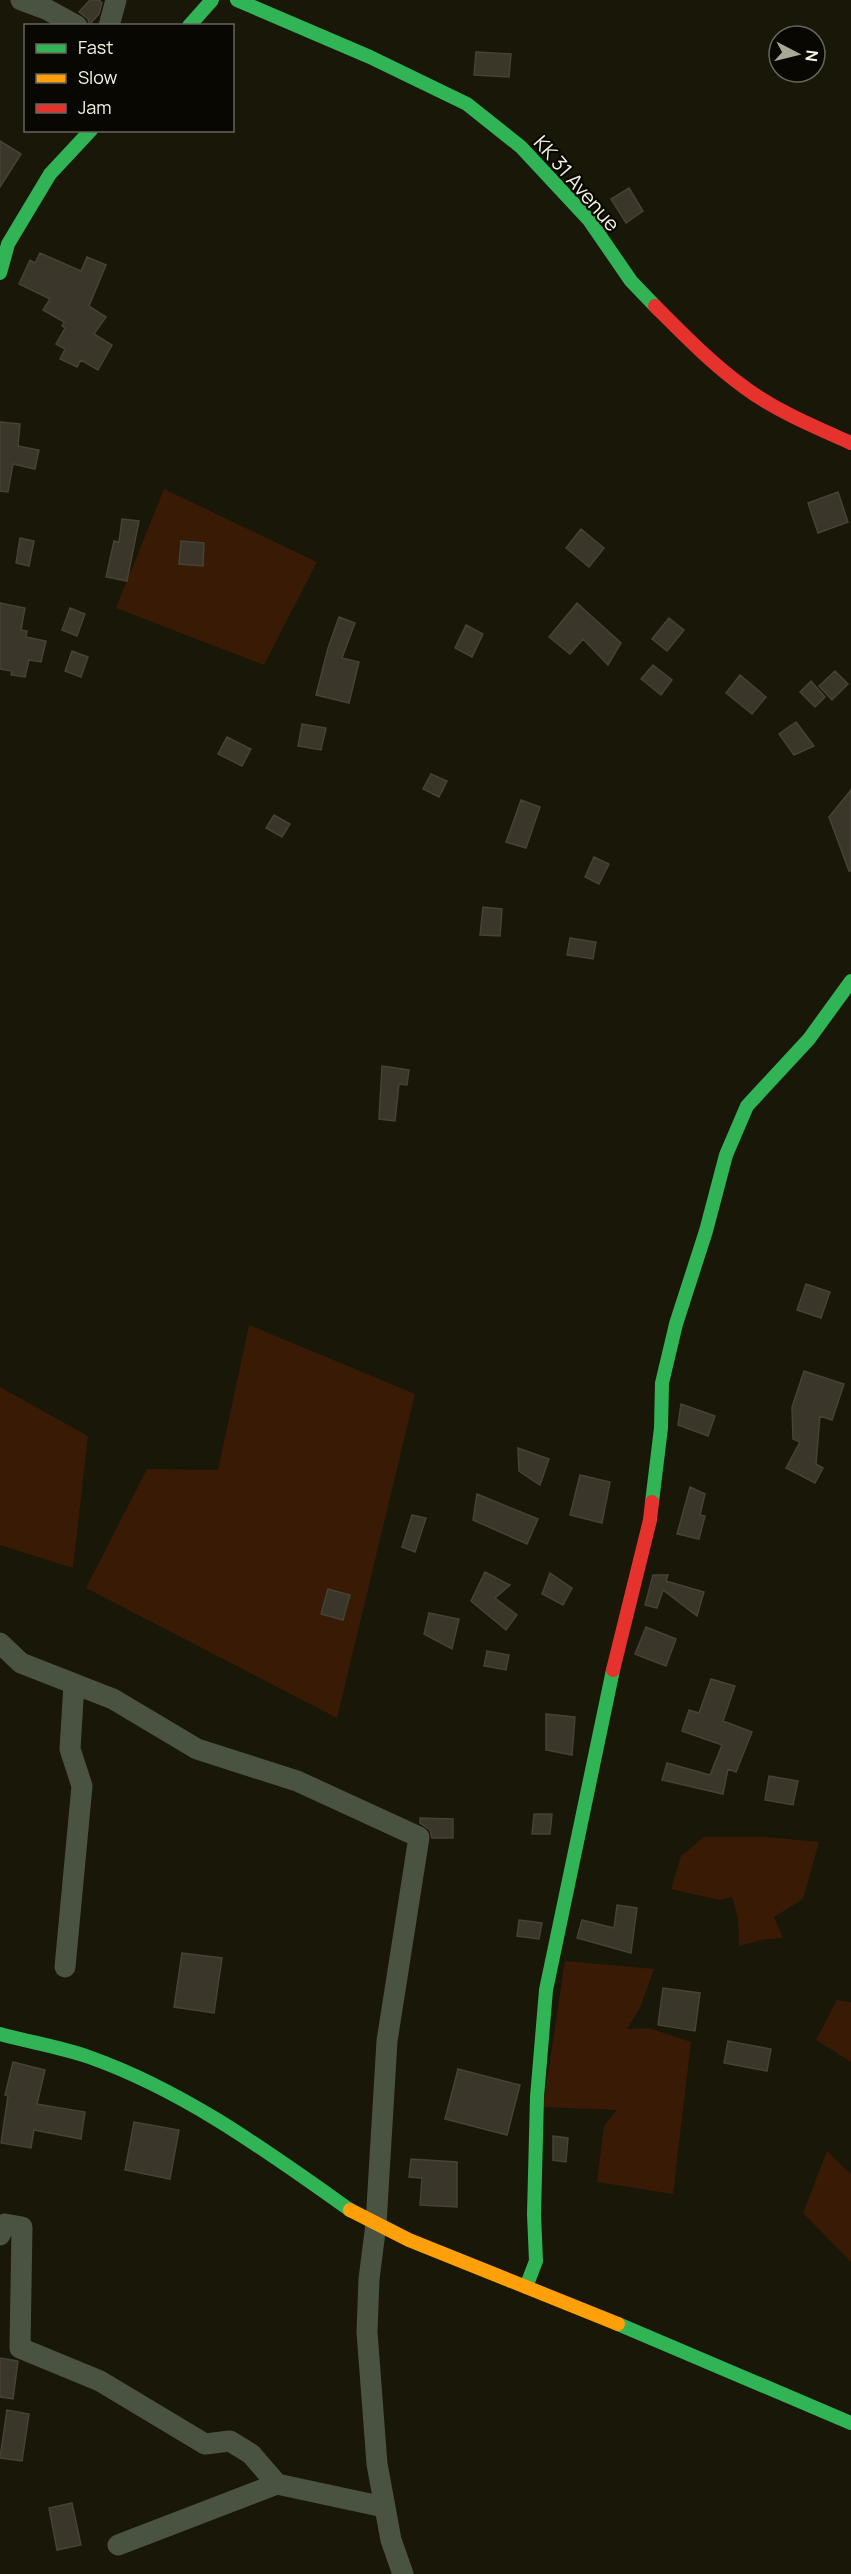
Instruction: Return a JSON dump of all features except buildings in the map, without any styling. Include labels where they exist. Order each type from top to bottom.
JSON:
[{"type":"street","points":[[21,0],[48,10],[73,24]]},
{"type":"street","points":[[110,24],[116,0]]},
{"type":"street","points":[[191,24],[212,0]]},
{"type":"street","name":"KK 31 Avenue","points":[[237,0],[370,57],[467,104],[521,147],[589,220],[631,282],[689,340],[745,388],[799,419],[851,443]]},
{"type":"street","points":[[0,273],[8,244],[50,174],[89,132]]},
{"type":"street","points":[[526,2287],[536,2261],[534,2214],[537,2097],[546,1990],[591,1771],[630,1596],[650,1520],[661,1428],[662,1383],[676,1324],[706,1231],[726,1155],[747,1106],[809,1038],[851,981]]},
{"type":"street","points":[[0,1643],[21,1663],[113,1699],[197,1749],[297,1781],[419,1838],[387,2041],[367,2332],[371,2405],[384,2507],[391,2540],[402,2574]]},
{"type":"street","points":[[65,1967],[82,1786],[70,1749],[74,1684]]},
{"type":"street","points":[[0,2034],[88,2057],[142,2079],[244,2135],[351,2211],[375,2224],[851,2423]]},
{"type":"street","points":[[0,2235],[5,2224],[22,2227],[20,2348],[100,2381],[206,2444],[230,2441],[251,2454],[277,2484]]},
{"type":"street","points":[[118,2545],[277,2484],[384,2507]]},
{"type":"shaded area","points":[[164,489],[317,562],[264,665],[116,608]]},
{"type":"shaded area","points":[[249,1325],[415,1394],[337,1718],[86,1588],[147,1469],[218,1470]]},
{"type":"shaded area","points":[[0,1387],[88,1436],[73,1568],[0,1545]]},
{"type":"shaded area","points":[[704,1837],[767,1837],[819,1842],[803,1899],[774,1917],[783,1938],[766,1939],[739,1946],[738,1919],[732,1897],[719,1900],[671,1889],[681,1856]]},
{"type":"shaded area","points":[[565,1961],[654,1969],[640,2008],[627,2029],[649,2028],[691,2042],[673,2194],[597,2182],[604,2126],[617,2110],[543,2107]]},
{"type":"shaded area","points":[[837,2000],[851,2002],[851,2062],[816,2040]]},
{"type":"shaded area","points":[[827,2151],[851,2174],[851,2262],[803,2213]]},
{"type":"traffic: fast","points":[[191,24],[212,0]]},
{"type":"traffic: fast","points":[[237,0],[370,57],[467,104],[521,147],[589,220],[631,281],[655,306]]},
{"type":"traffic: fast","points":[[0,273],[8,244],[50,174],[89,132]]},
{"type":"traffic: fast","points":[[652,1502],[661,1428],[662,1383],[676,1324],[706,1231],[726,1155],[747,1106],[809,1039],[851,981]]},
{"type":"traffic: fast","points":[[526,2287],[536,2261],[534,2214],[537,2097],[546,1990],[613,1670]]},
{"type":"traffic: fast","points":[[0,2034],[89,2057],[159,2087],[225,2124],[350,2210]]},
{"type":"traffic: fast","points":[[618,2324],[851,2423]]},
{"type":"traffic: slow","points":[[350,2210],[409,2240],[618,2324]]},
{"type":"traffic: jam","points":[[655,306],[709,359],[756,396],[796,418],[851,443]]},
{"type":"traffic: jam","points":[[613,1670],[650,1520],[652,1502]]}]
